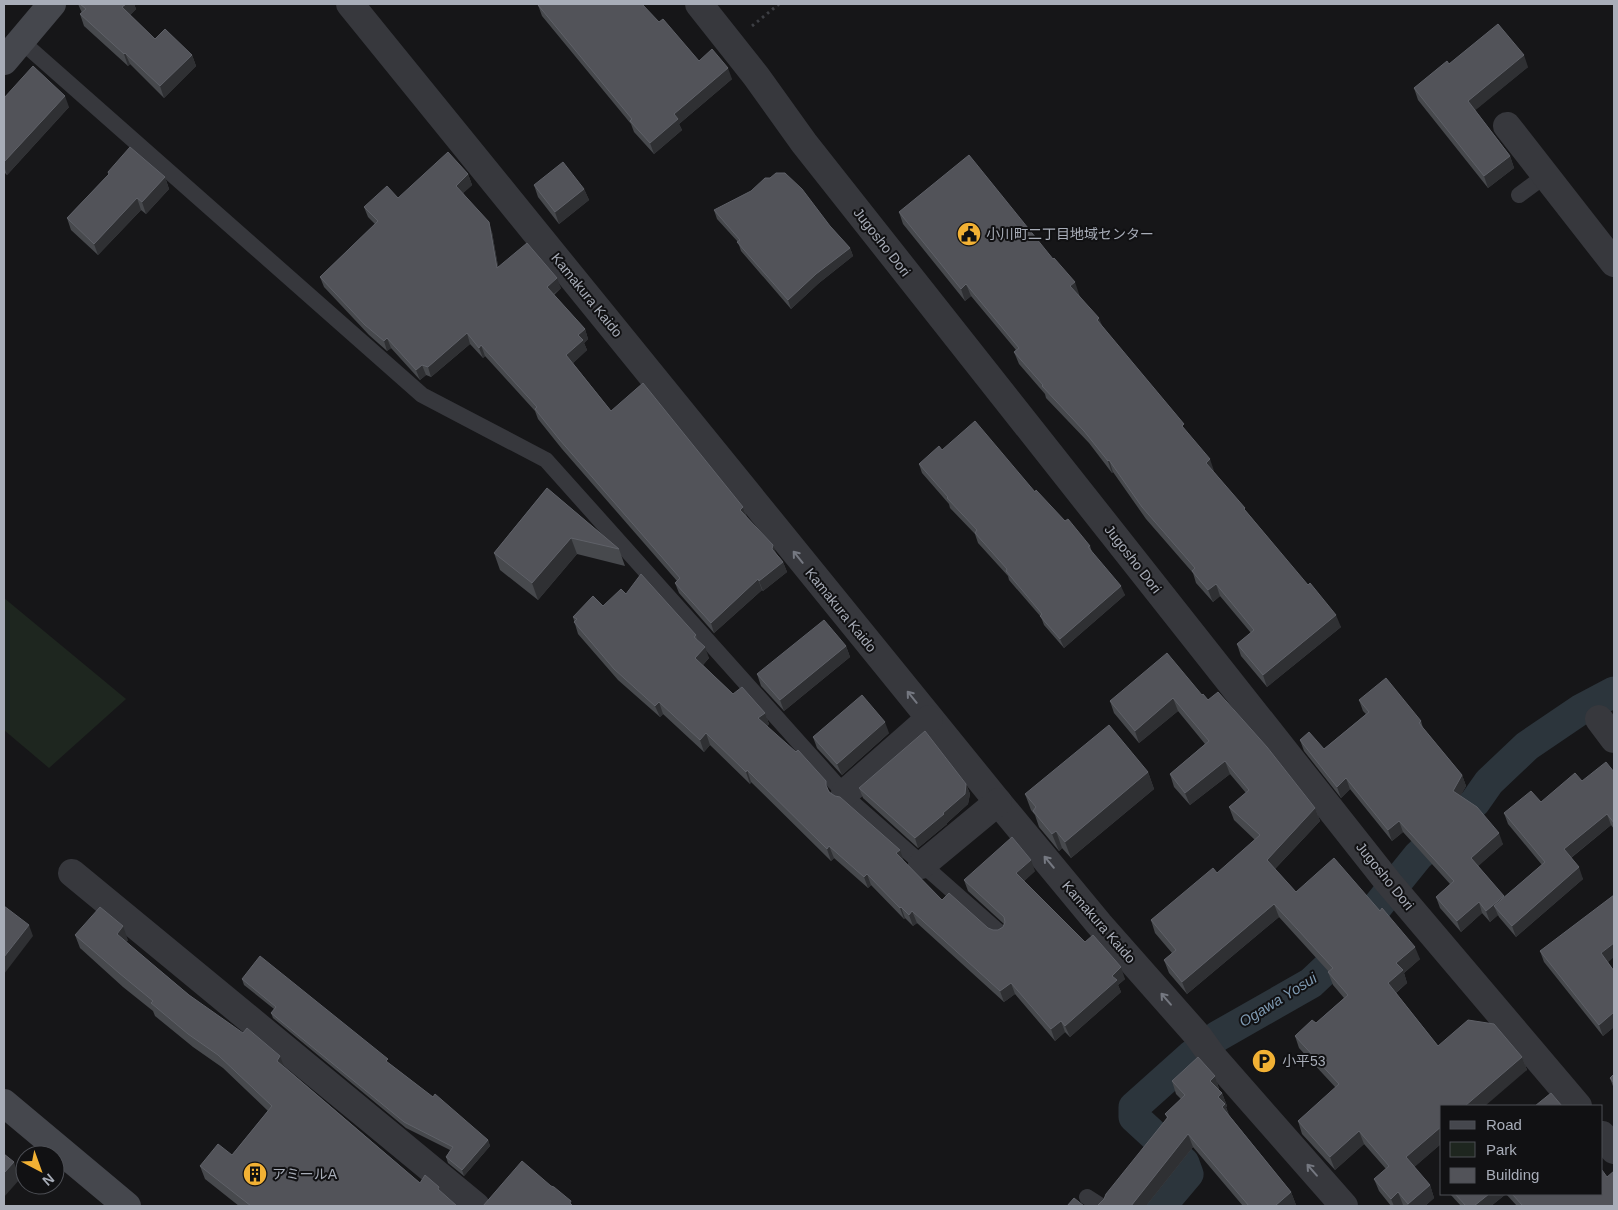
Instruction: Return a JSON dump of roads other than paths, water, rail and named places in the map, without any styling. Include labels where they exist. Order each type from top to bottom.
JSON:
[{"type":"street","points":[[12,51],[52,4]]},
{"type":"street","name":"Kamakura Kaido","points":[[350,4],[998,802],[1100,924],[1344,1206]]},
{"type":"street","name":"Jugosho Dori","points":[[699,4],[756,76],[804,143],[1394,889],[1577,1105]]},
{"type":"street","points":[[1507,126],[1614,263]]},
{"type":"street","points":[[845,793],[929,718]]},
{"type":"street","points":[[922,865],[998,802]]},
{"type":"street","points":[[72,873],[476,1206]]},
{"type":"street","points":[[4,1103],[127,1206]]},
{"type":"street","points":[[1603,1136],[1614,1150]]},
{"type":"lane","points":[[12,51],[422,395],[546,460],[854,804],[998,932]]},
{"type":"lane","points":[[1519,195],[1546,175]]},
{"type":"waterway","name":"Ogawa Yosui","points":[[1161,1206],[1188,1174],[1184,1163],[1134,1117],[1134,1107],[1191,1056],[1218,1036],[1311,983],[1329,966],[1418,856],[1475,802],[1489,782],[1527,746],[1580,710],[1614,692]]},
{"type":"place","name":"小川町二丁目地域センター","points":[[969,234]]},
{"type":"place","name":"小平53","points":[[1264,1061]]},
{"type":"place","name":"アミールA","points":[[255,1174]]}]
